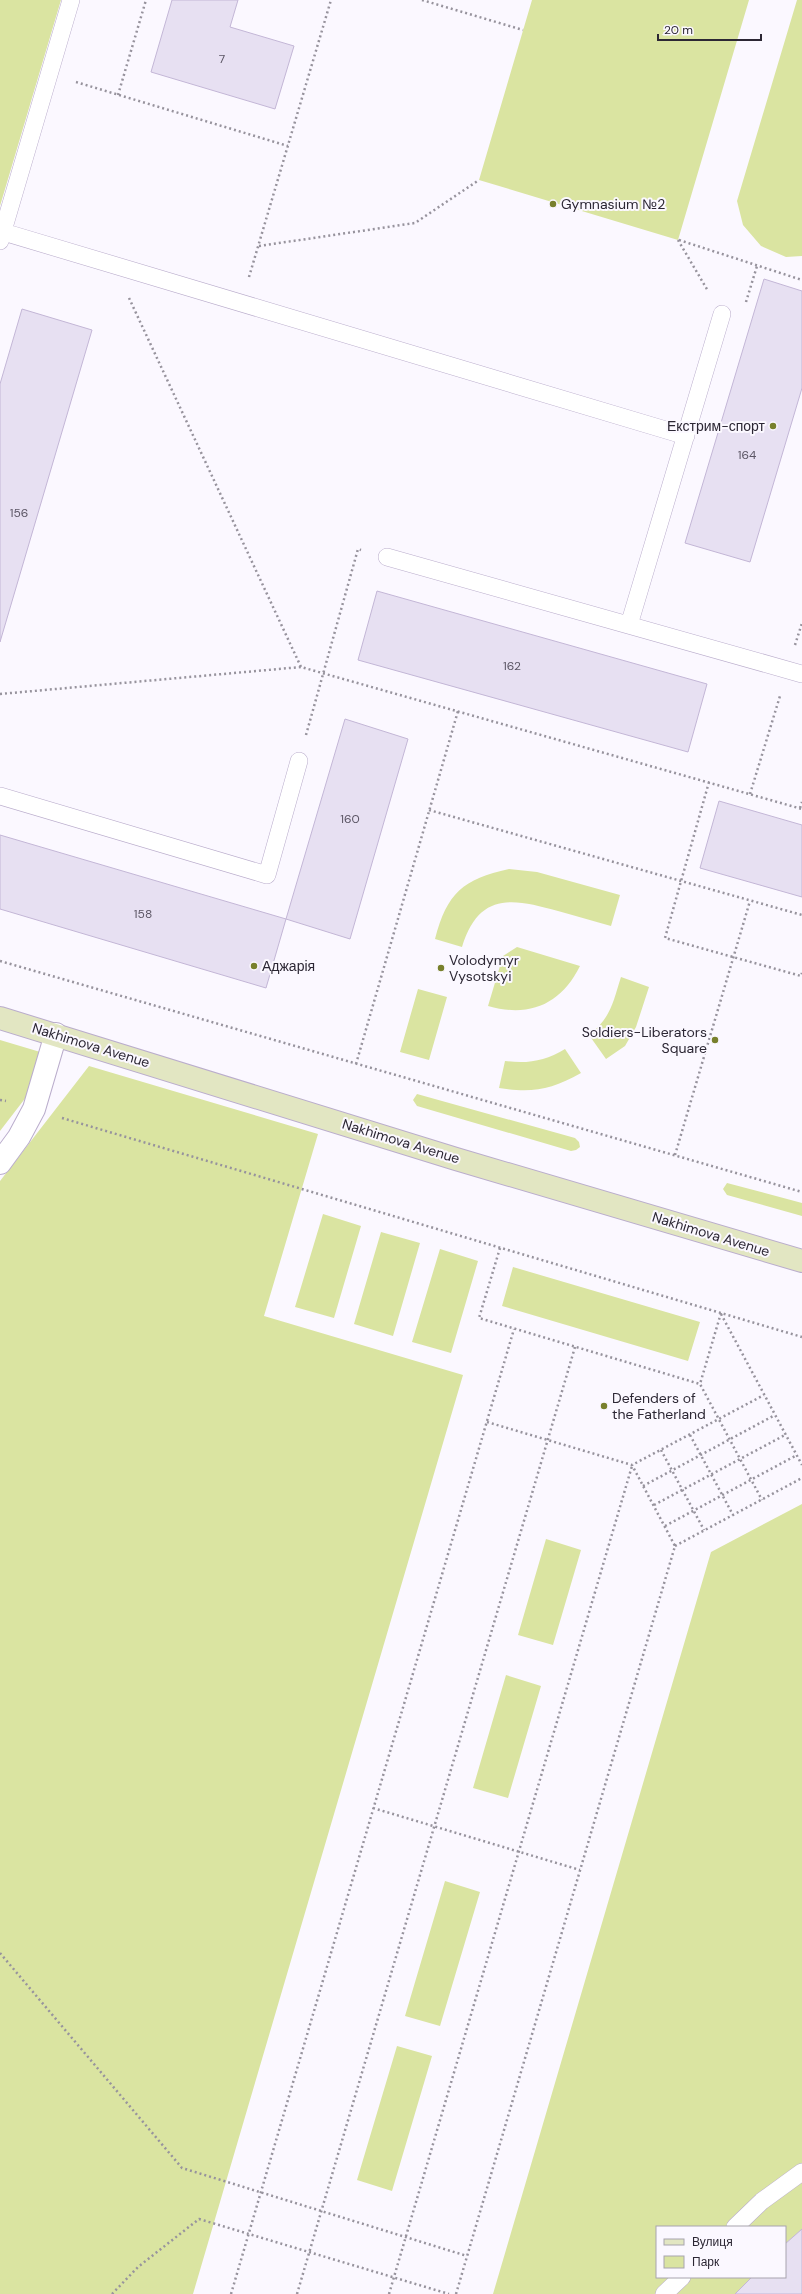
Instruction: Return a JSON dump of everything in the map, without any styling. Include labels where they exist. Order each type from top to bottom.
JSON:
[{"type":"main road","name":"Nakhimova Avenue","points":[[0,1018],[456,1158],[802,1261]]},
{"type":"street","points":[[0,1163],[19,1137],[34,1109],[56,1034]]},
{"type":"lane","points":[[71,0],[1,234],[113,264],[686,436]]},
{"type":"lane","points":[[629,625],[722,314]]},
{"type":"lane","points":[[387,557],[795,672]]},
{"type":"lane","points":[[0,796],[267,875],[299,761]]},
{"type":"lane","points":[[736,2226],[762,2201],[802,2172]]},
{"type":"lane","points":[[664,2294],[681,2278]]},
{"type":"path","points":[[118,95],[146,0]]},
{"type":"path","points":[[242,303],[331,0]]},
{"type":"path","points":[[422,0],[523,30]]},
{"type":"path","points":[[76,82],[288,146]]},
{"type":"path","points":[[259,246],[415,223],[479,180]]},
{"type":"path","points":[[722,314],[678,240],[802,280]]},
{"type":"path","points":[[113,264],[301,667]]},
{"type":"path","points":[[745,304],[757,266]]},
{"type":"path","points":[[299,761],[358,549]]},
{"type":"path","points":[[750,794],[795,672],[802,623]]},
{"type":"path","points":[[0,694],[301,667],[801,808],[802,802]]},
{"type":"path","points":[[356,1064],[458,711]]},
{"type":"path","points":[[708,782],[665,938],[801,976],[802,973]]},
{"type":"path","points":[[429,810],[802,915]]},
{"type":"path","points":[[675,1156],[750,901]]},
{"type":"path","points":[[0,961],[802,1192]]},
{"type":"path","points":[[34,1109],[802,1338]]},
{"type":"path","points":[[500,1248],[479,1318],[700,1384]]},
{"type":"path","points":[[721,1313],[700,1384],[762,1500]]},
{"type":"path","points":[[721,1313],[802,1465]]},
{"type":"path","points":[[231,2294],[514,1329]]},
{"type":"path","points":[[297,2294],[575,1347]]},
{"type":"path","points":[[487,1422],[632,1465],[764,1395]]},
{"type":"path","points":[[643,1486],[775,1415]]},
{"type":"path","points":[[690,1435],[733,1515]]},
{"type":"path","points":[[654,1506],[785,1435]]},
{"type":"path","points":[[661,1450],[704,1530]]},
{"type":"path","points":[[665,1526],[797,1455]]},
{"type":"path","points":[[456,2294],[675,1546],[632,1465]]},
{"type":"path","points":[[389,2294],[632,1465]]},
{"type":"path","points":[[675,1546],[802,1478]]},
{"type":"path","points":[[373,1808],[580,1870]]},
{"type":"path","points":[[0,1953],[182,2168],[467,2256]]},
{"type":"path","points":[[112,2294],[138,2266],[199,2219],[449,2294]]},
{"type":"green space","points":[[0,0],[61,0],[0,206]]},
{"type":"green space","points":[[532,0],[749,0],[678,240],[479,180]]},
{"type":"green space","points":[[797,0],[802,0],[802,256],[786,257],[761,246],[743,225],[737,201]]},
{"type":"green space","points":[[509,869],[537,872],[620,895],[611,926],[526,903],[512,902],[499,904],[488,908],[478,916],[469,929],[462,947],[435,939],[445,910],[459,890],[480,878]]},
{"type":"green space","points":[[517,947],[580,966],[564,990],[554,999],[543,1005],[531,1009],[517,1010],[488,1006],[503,956]]},
{"type":"green space","points":[[621,977],[649,987],[636,1027],[625,1046],[606,1059],[589,1035],[607,1016]]},
{"type":"green space","points":[[418,989],[447,997],[429,1060],[400,1052]]},
{"type":"green space","points":[[0,1040],[57,1057],[0,1131]]},
{"type":"green space","points":[[565,1049],[581,1073],[551,1087],[541,1089],[522,1090],[499,1088],[505,1061],[536,1061]]},
{"type":"green space","points":[[89,1066],[318,1134],[264,1316],[463,1375],[193,2294],[0,2294],[0,1181]]},
{"type":"green space","points":[[417,1094],[575,1138],[579,1142],[580,1147],[571,1151],[417,1106],[413,1100]]},
{"type":"green space","points":[[727,1183],[802,1203],[802,1216],[727,1195],[723,1189]]},
{"type":"green space","points":[[323,1214],[361,1226],[334,1318],[295,1307]]},
{"type":"green space","points":[[381,1232],[420,1243],[393,1336],[354,1324]]},
{"type":"green space","points":[[440,1249],[478,1261],[451,1353],[412,1342]]},
{"type":"green space","points":[[513,1267],[700,1322],[688,1361],[502,1306]]},
{"type":"green space","points":[[802,1504],[802,2294],[493,2294],[711,1552]]},
{"type":"green space","points":[[546,1539],[581,1550],[553,1645],[518,1635]]},
{"type":"green space","points":[[506,1675],[541,1686],[508,1798],[473,1788]]},
{"type":"green space","points":[[445,1881],[480,1892],[440,2026],[405,2016]]},
{"type":"green space","points":[[397,2046],[432,2056],[392,2191],[357,2180]]},
{"type":"building","points":[[172,0],[238,0],[230,27],[294,46],[275,109],[151,72]]},
{"type":"building","points":[[764,279],[802,291],[802,388],[750,562],[685,543]]},
{"type":"building","points":[[22,309],[92,330],[0,642],[0,384]]},
{"type":"building","points":[[377,591],[707,684],[688,752],[358,660]]},
{"type":"building","points":[[345,719],[408,739],[350,939],[286,919]]},
{"type":"building","points":[[719,801],[802,825],[802,897],[700,868]]},
{"type":"building","points":[[0,835],[286,919],[266,988],[0,909]]},
{"type":"building","points":[[802,2229],[802,2294],[735,2294],[751,2278],[786,2278],[786,2243]]},
{"type":"place","name":"Gymnasium №2","points":[[553,204]]},
{"type":"place","name":"Екстрим-спорт","points":[[773,426]]},
{"type":"place","name":"Аджарія","points":[[254,966]]},
{"type":"place","name":"Volodymyr Vysotskyi","points":[[441,968]]},
{"type":"place","name":"Soldiers-Liberators Square","points":[[715,1040]]},
{"type":"place","name":"Defenders of the Fatherland","points":[[604,1406]]}]
